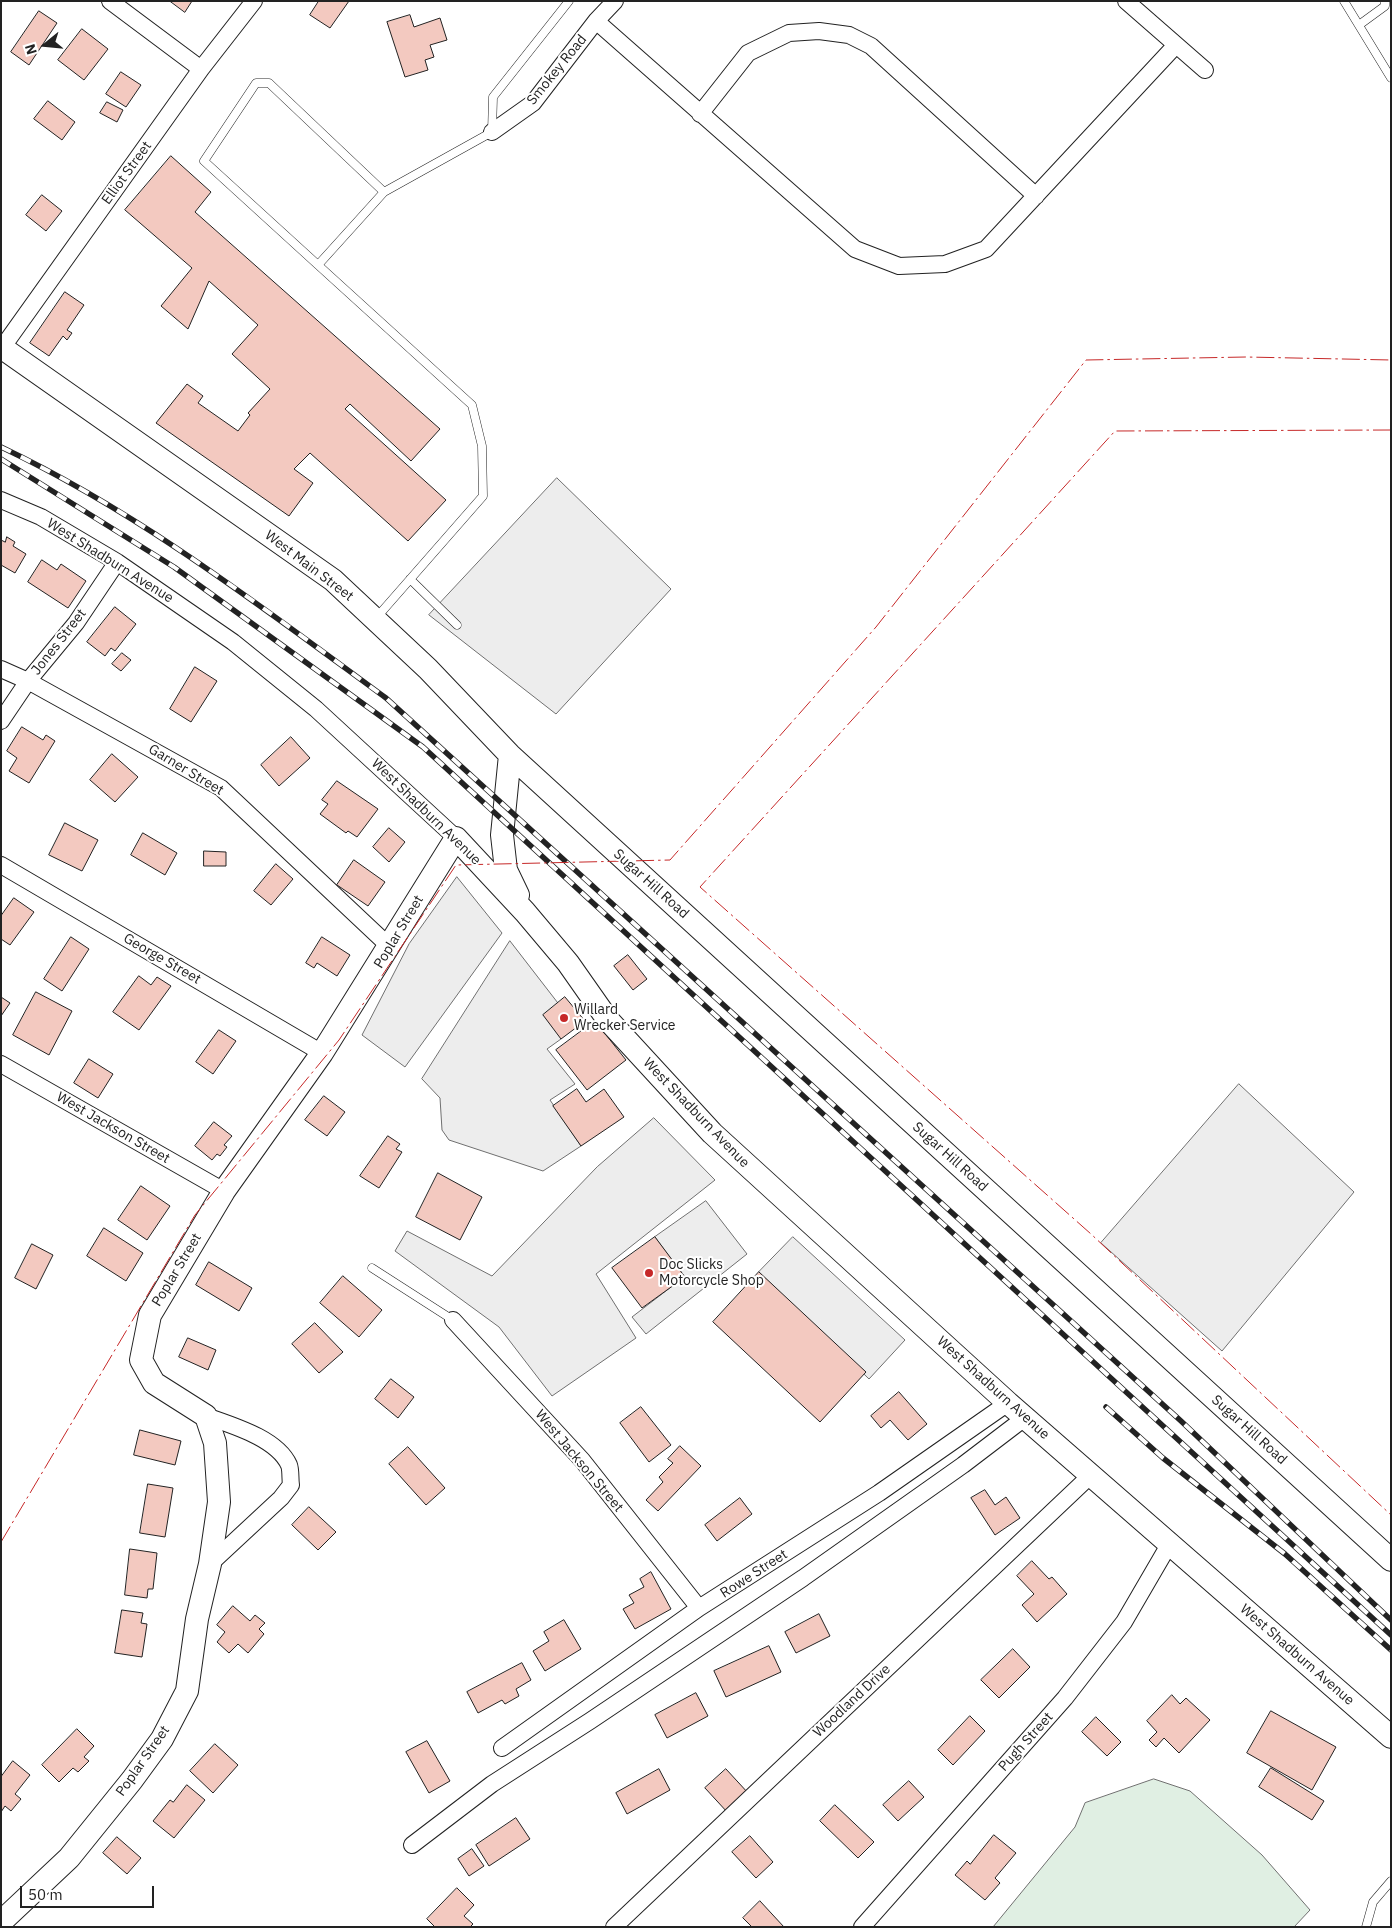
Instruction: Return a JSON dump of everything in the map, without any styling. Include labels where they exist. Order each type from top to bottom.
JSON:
[{"type":"street","points":[[110,1],[201,69]]},
{"type":"street","name":"Elliot Street","points":[[2,347],[201,69],[254,1]]},
{"type":"street","name":"Smokey Road","points":[[492,132],[533,103],[596,21],[615,1]]},
{"type":"street","points":[[1126,1],[1205,70]]},
{"type":"street","points":[[596,21],[855,250],[899,266],[946,264],[986,249],[1176,45]]},
{"type":"street","points":[[700,114],[748,53],[789,33],[819,31],[848,36],[871,46],[1036,196]]},
{"type":"street","name":"West Main Street","points":[[2,347],[333,580],[375,618],[510,754]]},
{"type":"street","name":"West Shadburn Avenue","points":[[1,500],[41,517],[117,562],[233,642],[301,697],[456,838],[525,912],[568,964],[608,1020],[712,1133],[1008,1403],[1391,1737]]},
{"type":"street","name":"Jones Street","points":[[1,721],[28,681],[76,623],[117,562]]},
{"type":"street","name":"Garner Street","points":[[1,669],[28,681],[221,788],[390,947]]},
{"type":"street","points":[[510,754],[502,835],[506,870],[525,912]]},
{"type":"street","name":"Sugar Hill Road","points":[[510,754],[1391,1560]]},
{"type":"street","name":"Poplar Street","points":[[1,1922],[68,1858],[162,1739],[187,1691],[197,1619],[210,1564],[281,1498],[291,1485],[290,1466],[273,1446],[242,1428],[206,1416],[154,1383],[141,1360],[150,1315],[224,1191],[322,1053],[390,947],[456,838]]},
{"type":"street","name":"George Street","points":[[1,865],[322,1053]]},
{"type":"street","name":"West Jackson Street","points":[[1,1064],[224,1191]]},
{"type":"street","name":"West Jackson Street","points":[[453,1320],[582,1460],[699,1608]]},
{"type":"street","name":"Rowe Street","points":[[502,1748],[699,1608],[880,1493],[1008,1403]]},
{"type":"street","points":[[206,1416],[215,1443],[219,1502],[210,1564]]},
{"type":"street","points":[[412,1845],[492,1784],[590,1721],[803,1578],[963,1465],[1026,1417]]},
{"type":"street","name":"Woodland Drive","points":[[614,1927],[1091,1475]]},
{"type":"street","name":"Pugh Street","points":[[862,1927],[1065,1698],[1124,1622],[1170,1543]]},
{"type":"lane","points":[[318,265],[384,192],[492,132],[493,97],[569,1]]},
{"type":"lane","points":[[1344,1],[1391,78]]},
{"type":"lane","points":[[1359,25],[1385,6],[1385,1]]},
{"type":"lane","points":[[375,618],[483,496],[482,446],[472,405],[204,161],[256,83],[269,82],[384,192]]},
{"type":"lane","points":[[410,579],[457,625]]},
{"type":"lane","points":[[372,1268],[453,1320]]},
{"type":"lane","points":[[1366,1927],[1367,1916],[1373,1902],[1391,1881]]},
{"type":"green space","points":[[1154,1779],[1190,1791],[1262,1855],[1310,1910],[1294,1927],[993,1927],[1075,1827],[1085,1803]]},
{"type":"shaded area","points":[[557,478],[671,589],[556,714],[429,615]]},
{"type":"shaded area","points":[[457,877],[502,933],[405,1067],[362,1035],[409,944]]},
{"type":"shaded area","points":[[510,941],[561,1007],[561,1039],[547,1049],[575,1084],[550,1100],[581,1146],[543,1171],[449,1140],[442,1130],[440,1098],[422,1079]]},
{"type":"shaded area","points":[[1239,1084],[1354,1192],[1222,1351],[1101,1243]]},
{"type":"shaded area","points":[[654,1118],[715,1180],[596,1274],[636,1338],[552,1396],[499,1327],[395,1251],[407,1231],[492,1276],[597,1167]]},
{"type":"shaded area","points":[[706,1201],[747,1254],[646,1334],[632,1317],[684,1277],[655,1237]]},
{"type":"shaded area","points":[[793,1237],[905,1340],[869,1379],[759,1272]]},
{"type":"building","points":[[170,1],[192,1],[185,12]]},
{"type":"building","points":[[319,1],[349,1],[330,28],[310,15]]},
{"type":"building","points":[[39,11],[57,23],[29,65],[11,52]]},
{"type":"building","points":[[410,15],[414,27],[440,18],[447,40],[430,45],[434,57],[425,60],[428,70],[405,77],[387,22]]},
{"type":"building","points":[[82,29],[108,49],[84,80],[58,60]]},
{"type":"building","points":[[121,72],[141,85],[126,107],[106,94]]},
{"type":"building","points":[[48,101],[75,122],[62,140],[34,119]]},
{"type":"building","points":[[107,102],[123,110],[117,122],[100,113]]},
{"type":"building","points":[[171,156],[211,192],[195,212],[440,429],[411,461],[350,404],[345,409],[446,500],[408,541],[310,453],[294,469],[313,483],[289,516],[156,423],[187,384],[203,396],[198,403],[238,431],[250,415],[248,413],[270,389],[232,354],[258,325],[209,281],[188,329],[161,306],[192,268],[125,210]]},
{"type":"building","points":[[42,195],[62,211],[46,231],[26,215]]},
{"type":"building","points":[[65,292],[84,305],[67,330],[72,333],[67,340],[63,336],[49,356],[30,343]]},
{"type":"building","points":[[7,537],[15,542],[13,546],[26,554],[15,573],[1,565],[1,540],[5,542]]},
{"type":"building","points":[[42,560],[57,570],[61,564],[86,581],[68,608],[28,582]]},
{"type":"building","points":[[115,607],[136,624],[115,651],[111,648],[105,656],[87,642]]},
{"type":"building","points":[[122,653],[131,660],[121,671],[112,664]]},
{"type":"building","points":[[195,667],[217,681],[191,722],[170,709]]},
{"type":"building","points":[[22,727],[43,740],[46,735],[55,741],[29,783],[9,771],[17,758],[7,751]]},
{"type":"building","points":[[291,737],[310,758],[279,786],[261,765]]},
{"type":"building","points":[[112,754],[138,777],[115,802],[90,780]]},
{"type":"building","points":[[337,781],[378,809],[357,837],[348,831],[346,833],[320,814],[328,804],[322,800]]},
{"type":"building","points":[[65,823],[98,840],[82,871],[49,855]]},
{"type":"building","points":[[389,828],[405,842],[389,862],[373,847]]},
{"type":"building","points":[[143,833],[177,853],[165,875],[131,855]]},
{"type":"building","points":[[204,851],[226,852],[226,866],[204,866]]},
{"type":"building","points":[[354,860],[385,882],[368,906],[337,885]]},
{"type":"building","points":[[276,864],[293,879],[271,905],[254,891]]},
{"type":"building","points":[[14,898],[34,912],[10,945],[1,939],[1,916]]},
{"type":"building","points":[[71,937],[89,949],[62,991],[44,979]]},
{"type":"building","points":[[322,937],[350,955],[337,976],[317,963],[314,968],[306,963]]},
{"type":"building","points":[[628,955],[647,979],[633,990],[614,966]]},
{"type":"building","points":[[139,976],[151,985],[157,977],[171,986],[139,1030],[113,1012]]},
{"type":"building","points":[[36,992],[72,1011],[49,1055],[13,1035]]},
{"type":"building","points":[[1,997],[10,1003],[1,1016]]},
{"type":"building","name":"Willard Wrecker Service","points":[[565,997],[585,1021],[561,1039],[543,1015]]},
{"type":"building","points":[[595,1021],[626,1060],[587,1090],[556,1050]]},
{"type":"building","points":[[219,1030],[236,1041],[213,1074],[196,1062]]},
{"type":"building","points":[[89,1059],[113,1074],[98,1098],[74,1083]]},
{"type":"building","points":[[577,1089],[586,1102],[604,1089],[624,1117],[581,1146],[553,1106]]},
{"type":"building","points":[[324,1096],[345,1112],[327,1136],[305,1120]]},
{"type":"building","points":[[214,1122],[232,1136],[224,1145],[227,1147],[220,1156],[217,1154],[212,1160],[195,1146]]},
{"type":"building","points":[[388,1136],[400,1144],[396,1149],[402,1152],[379,1188],[360,1176]]},
{"type":"building","points":[[438,1173],[482,1197],[460,1240],[416,1217]]},
{"type":"building","points":[[141,1186],[170,1206],[147,1240],[118,1220]]},
{"type":"building","points":[[104,1228],[143,1253],[126,1281],[87,1256]]},
{"type":"building","name":"Doc Slicks Motorcycle Shop","points":[[655,1237],[685,1277],[642,1308],[612,1268]]},
{"type":"building","points":[[32,1244],[53,1255],[36,1289],[15,1278]]},
{"type":"building","points":[[209,1262],[252,1288],[239,1311],[196,1285]]},
{"type":"building","points":[[759,1272],[866,1372],[820,1422],[713,1322]]},
{"type":"building","points":[[343,1276],[382,1310],[359,1337],[320,1303]]},
{"type":"building","points":[[315,1323],[343,1352],[319,1373],[292,1344]]},
{"type":"building","points":[[188,1338],[216,1350],[208,1370],[179,1357]]},
{"type":"building","points":[[391,1379],[414,1397],[398,1418],[375,1399]]},
{"type":"building","points":[[899,1392],[927,1424],[908,1440],[890,1420],[881,1428],[871,1416]]},
{"type":"building","points":[[641,1407],[671,1445],[649,1462],[620,1423]]},
{"type":"building","points":[[140,1430],[181,1441],[175,1465],[134,1455]]},
{"type":"building","points":[[680,1446],[701,1466],[658,1511],[646,1500],[663,1482],[659,1477],[673,1463],[668,1459]]},
{"type":"building","points":[[408,1447],[445,1488],[426,1505],[389,1464]]},
{"type":"building","points":[[148,1484],[173,1488],[165,1537],[140,1533]]},
{"type":"building","points":[[985,1490],[995,1505],[1006,1497],[1020,1518],[995,1535],[971,1498]]},
{"type":"building","points":[[740,1498],[752,1514],[717,1541],[705,1525]]},
{"type":"building","points":[[309,1507],[336,1532],[318,1550],[292,1525]]},
{"type":"building","points":[[130,1549],[157,1553],[153,1589],[148,1589],[147,1598],[125,1595]]},
{"type":"building","points":[[1032,1561],[1049,1579],[1052,1577],[1067,1594],[1037,1622],[1022,1605],[1034,1594],[1017,1576]]},
{"type":"building","points":[[651,1572],[671,1609],[635,1629],[623,1609],[634,1603],[629,1595],[644,1587],[640,1579]]},
{"type":"building","points":[[233,1606],[250,1621],[255,1615],[265,1623],[259,1629],[264,1634],[248,1653],[238,1644],[229,1653],[217,1642],[225,1632],[217,1625]]},
{"type":"building","points":[[122,1610],[143,1613],[141,1623],[147,1624],[142,1657],[115,1653]]},
{"type":"building","points":[[819,1614],[830,1636],[796,1653],[785,1632]]},
{"type":"building","points":[[564,1620],[581,1649],[545,1671],[533,1651],[549,1641],[544,1632]]},
{"type":"building","points":[[769,1646],[781,1672],[726,1697],[714,1671]]},
{"type":"building","points":[[1013,1649],[1030,1667],[999,1698],[981,1680]]},
{"type":"building","points":[[522,1663],[531,1680],[516,1689],[519,1696],[505,1704],[502,1700],[478,1713],[467,1692]]},
{"type":"building","points":[[696,1693],[708,1716],[667,1738],[655,1715]]},
{"type":"building","points":[[1172,1695],[1180,1704],[1186,1698],[1210,1720],[1179,1753],[1164,1738],[1156,1747],[1149,1740],[1157,1732],[1147,1721]]},
{"type":"building","points":[[1271,1711],[1336,1747],[1312,1790],[1247,1753]]},
{"type":"building","points":[[970,1716],[985,1731],[953,1765],[938,1750]]},
{"type":"building","points":[[1096,1717],[1121,1742],[1107,1756],[1082,1732]]},
{"type":"building","points":[[77,1729],[94,1746],[84,1757],[89,1761],[78,1772],[73,1768],[59,1782],[42,1765]]},
{"type":"building","points":[[427,1741],[450,1781],[429,1793],[406,1752]]},
{"type":"building","points":[[215,1744],[238,1765],[213,1793],[190,1771]]},
{"type":"building","points":[[13,1761],[30,1775],[15,1794],[21,1799],[11,1811],[5,1806],[1,1812],[1,1777]]},
{"type":"building","points":[[1271,1768],[1324,1801],[1312,1820],[1259,1787]]},
{"type":"building","points":[[659,1769],[670,1790],[627,1814],[616,1793]]},
{"type":"building","points":[[726,1769],[749,1794],[728,1813],[705,1788]]},
{"type":"building","points":[[909,1781],[924,1797],[898,1821],[883,1805]]},
{"type":"building","points":[[187,1785],[205,1800],[174,1838],[153,1821],[170,1800],[173,1802]]},
{"type":"building","points":[[835,1805],[874,1842],[858,1858],[820,1821]]},
{"type":"building","points":[[516,1818],[530,1839],[489,1866],[476,1845]]},
{"type":"building","points":[[994,1835],[1016,1853],[995,1878],[1000,1883],[985,1900],[955,1875],[967,1861],[970,1864]]},
{"type":"building","points":[[750,1836],[773,1862],[756,1878],[732,1852]]},
{"type":"building","points":[[117,1837],[141,1858],[127,1874],[103,1853]]},
{"type":"building","points":[[472,1849],[484,1866],[469,1876],[458,1859]]},
{"type":"building","points":[[457,1888],[474,1905],[464,1916],[473,1924],[470,1927],[435,1927],[427,1919]]},
{"type":"building","points":[[760,1901],[784,1927],[752,1927],[743,1918]]},
{"type":"railway","points":[[1,447],[102,501],[151,532],[247,596],[386,698],[1181,1421],[1391,1620]]},
{"type":"railway","points":[[1,459],[174,567],[423,747],[1391,1635]]},
{"type":"railway","points":[[1106,1407],[1163,1458],[1285,1554],[1391,1650]]},
{"type":"power","points":[[1,1542],[195,1215],[339,1040],[456,865],[670,860],[876,627],[1086,360],[1246,357],[1391,360]]},
{"type":"power","points":[[1391,430],[1115,431],[700,887],[1091,1234],[1391,1515]]},
{"type":"place","name":"Willard Wrecker Service","points":[[564,1018]]},
{"type":"place","name":"Doc Slicks Motorcycle Shop","points":[[649,1273]]}]
